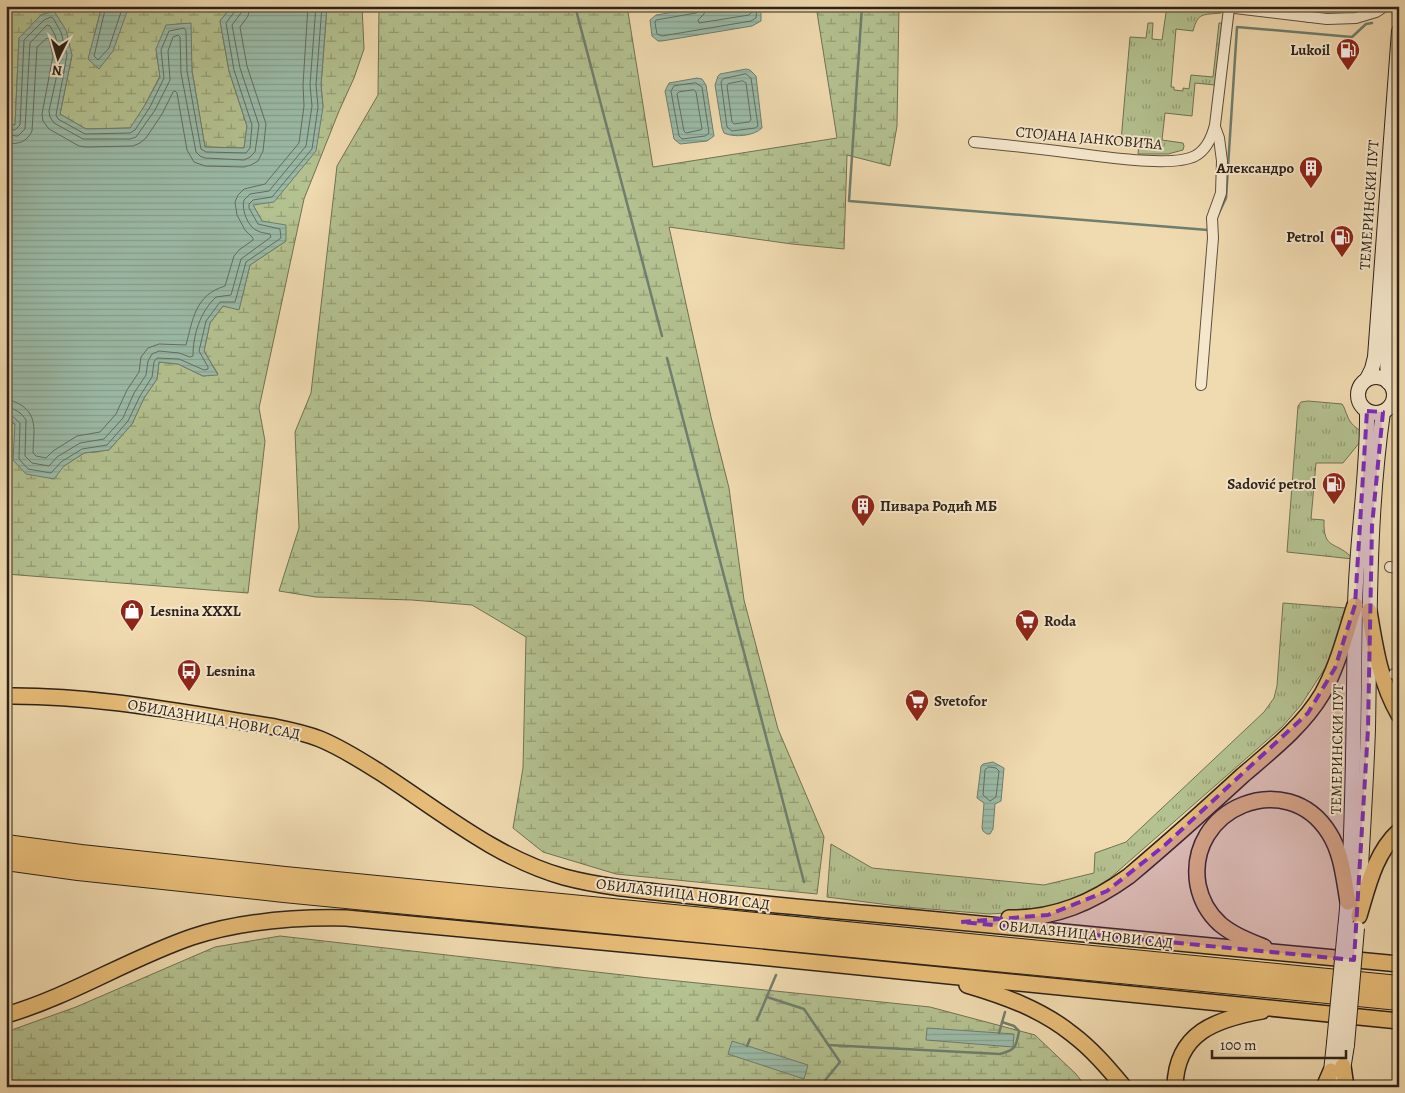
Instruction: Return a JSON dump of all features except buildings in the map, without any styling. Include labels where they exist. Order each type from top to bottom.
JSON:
[{"type":"highway","points":[[6,844],[294,877],[1399,985]]},
{"type":"highway","points":[[6,861],[78,871],[304,894],[1399,1002]]},
{"type":"main road","name":"ТЕМЕРИНСКИ ПУТ","points":[[1367,379],[1375,357],[1399,31]]},
{"type":"main road","name":"ТЕМЕРИНСКИ ПУТ","points":[[1388,382],[1387,358],[1399,192]]},
{"type":"main road","points":[[1378,377],[1388,382],[1392,387],[1392,404],[1383,412],[1372,414],[1362,408],[1358,397],[1359,388],[1367,379],[1378,377]]},
{"type":"main road","name":"ТЕМЕРИНСКИ ПУТ","points":[[1354,924],[1348,902],[1354,741],[1362,608],[1367,412]]},
{"type":"main road","name":"ТЕМЕРИНСКИ ПУТ","points":[[1329,1087],[1337,1068],[1354,924],[1368,729],[1362,608],[1383,412]]},
{"type":"main road","points":[[1362,608],[1380,670],[1390,698],[1399,715]]},
{"type":"main road","points":[[961,922],[1034,918],[1062,912],[1096,897],[1129,876],[1259,761],[1308,713],[1323,692],[1362,608]]},
{"type":"main road","name":"ОБИЛАЗНИЦА НОВИ САД","points":[[6,696],[98,700],[275,727],[302,733],[349,753],[488,844],[537,868],[565,877],[613,887],[758,904],[1399,964]]},
{"type":"main road","points":[[1279,953],[1227,929],[1216,919],[1204,901],[1199,889],[1197,876],[1200,851],[1211,829],[1228,812],[1247,803],[1272,799],[1298,805],[1313,814],[1324,826],[1337,849],[1348,902]]},
{"type":"main road","points":[[1354,924],[1376,863],[1387,844],[1399,831]]},
{"type":"main road","points":[[6,1015],[53,998],[120,967],[193,937],[262,922],[356,918],[1399,1020]]},
{"type":"main road","points":[[934,974],[999,994],[1050,1019],[1072,1034],[1092,1052],[1124,1087]]},
{"type":"main road","points":[[1175,1087],[1176,1071],[1182,1055],[1191,1041],[1205,1029],[1221,1020],[1278,1008]]},
{"type":"main road","name":"ТЕМЕРИНСКИ ПУТ","points":[[1337,1068],[1341,1087]]},
{"type":"main road","points":[[1324,1087],[1337,1068]]},
{"type":"main road","points":[[1337,1068],[1346,1087]]},
{"type":"street","points":[[1218,6],[1308,12],[1327,19],[1356,18],[1376,12],[1385,6]]},
{"type":"street","name":"СТОЈАНА ЈАНКОВИЋА","points":[[974,142],[1112,158],[1172,160],[1187,159],[1196,155],[1212,138],[1215,126],[1229,8]]},
{"type":"street","points":[[1201,385],[1208,313],[1212,224],[1221,193],[1222,161],[1219,138],[1215,126]]},
{"type":"highlighted area","points":[[1367,411],[1383,412],[1372,526],[1368,729],[1354,960],[961,922],[1048,915],[1107,891],[1165,845],[1308,713],[1335,668],[1355,605]]},
{"type":"green space","points":[[6,6],[102,6],[94,36],[127,10],[129,6],[232,6],[220,21],[229,71],[247,126],[244,148],[205,147],[192,71],[190,23],[156,49],[160,76],[131,128],[86,129],[60,114],[72,55],[19,38],[15,125],[6,124]]},
{"type":"green space","points":[[327,6],[362,6],[364,49],[304,199],[259,408],[265,441],[248,593],[6,574],[6,417],[64,466],[84,453],[109,450],[132,424],[144,398],[157,379],[159,362],[178,364],[203,376],[218,374],[204,351],[210,323],[223,306],[239,309],[250,265],[286,241],[262,221],[253,205],[323,107],[321,85]]},
{"type":"green space","points":[[379,6],[627,6],[653,167],[837,138],[816,6],[899,6],[897,126],[890,166],[847,155],[844,249],[792,244],[669,227],[711,417],[729,488],[744,600],[778,729],[824,837],[817,894],[616,874],[543,852],[513,828],[523,768],[526,637],[472,605],[412,600],[316,597],[279,591],[299,528],[295,432],[311,393],[337,166],[378,95]]},
{"type":"green space","points":[[1167,6],[1188,6],[1221,11],[1221,13],[1199,17],[1193,31],[1176,29],[1171,87],[1174,87],[1174,90],[1183,91],[1183,88],[1189,89],[1191,75],[1213,77],[1219,23],[1222,23],[1215,85],[1195,83],[1192,116],[1165,113],[1162,140],[1183,143],[1183,150],[1168,154],[1138,154],[1139,142],[1121,141],[1130,37],[1146,38],[1148,23],[1153,23],[1152,39],[1162,40]]},
{"type":"green space","points":[[1301,402],[1342,404],[1348,418],[1364,433],[1360,442],[1343,463],[1316,463],[1311,519],[1324,520],[1326,537],[1332,544],[1342,549],[1353,559],[1287,552],[1298,406]]},
{"type":"green space","points":[[1283,603],[1346,608],[1333,656],[1301,705],[1282,727],[1109,879],[1080,898],[1043,911],[989,914],[905,907],[827,897],[831,844],[872,868],[1044,885],[1094,873],[1095,853],[1126,842],[1264,712],[1274,698],[1277,686]]},
{"type":"green space","points":[[280,936],[649,978],[930,1007],[1035,1035],[1076,1074],[1086,1087],[6,1087],[6,1032],[76,1007],[215,947]]},
{"type":"water","points":[[102,6],[129,6],[113,51],[99,69],[88,59]]},
{"type":"water","points":[[232,6],[327,6],[321,85],[323,107],[316,151],[274,202],[253,205],[262,221],[286,225],[286,241],[250,265],[239,310],[223,306],[210,323],[204,351],[218,375],[203,376],[178,364],[159,362],[157,379],[144,398],[132,424],[109,450],[84,453],[64,466],[54,479],[26,474],[13,460],[15,424],[6,417],[6,124],[15,125],[19,38],[41,15],[54,11],[66,30],[72,55],[60,114],[86,129],[130,128],[160,77],[156,49],[166,25],[191,23],[192,71],[205,147],[244,148],[247,126],[229,71],[220,21]]},
{"type":"water","points":[[710,6],[761,6],[761,21],[752,26],[662,41],[658,41],[652,36],[650,20],[656,15]]},
{"type":"water","points":[[746,69],[756,76],[762,128],[754,133],[738,136],[728,135],[724,133],[722,128],[715,85],[720,74]]},
{"type":"water","points":[[697,78],[702,79],[706,85],[714,136],[707,141],[680,144],[674,139],[665,91],[669,83]]},
{"type":"water","points":[[993,762],[1004,768],[1001,801],[995,804],[993,829],[990,834],[987,834],[982,828],[984,803],[977,798],[981,766]]},
{"type":"water","points":[[927,1028],[1014,1034],[1013,1047],[926,1040]]},
{"type":"water","points":[[732,1041],[808,1065],[804,1079],[728,1054]]},
{"type":"waterway","points":[[575,6],[662,336]]},
{"type":"waterway","points":[[862,6],[849,201],[1208,230],[1210,227]]},
{"type":"waterway","points":[[1217,217],[1226,198],[1237,27],[1352,37],[1366,24],[1372,23]]},
{"type":"waterway","points":[[667,358],[804,882]]},
{"type":"waterway","points":[[757,1020],[776,975]]},
{"type":"waterway","points":[[767,997],[804,1009],[840,1062],[822,1084],[817,1087]]},
{"type":"waterway","points":[[999,1033],[1005,1012]]},
{"type":"waterway","points":[[828,1045],[1000,1054],[1014,1047],[1019,1031],[1014,1026],[1002,1022]]},
{"type":"waterway","points":[[747,1046],[750,1039]]},
{"type":"place","name":"Lukoil","points":[[1348,71]]},
{"type":"place","name":"Александро","points":[[1311,189]]},
{"type":"place","name":"Petrol","points":[[1342,258]]},
{"type":"place","name":"Sadović petrol","points":[[1334,505]]},
{"type":"place","name":"Пивара Родић МБ","points":[[863,527]]},
{"type":"place","name":"Lesnina XXXL","points":[[132,632]]},
{"type":"place","name":"Roda","points":[[1027,642]]},
{"type":"place","name":"Lesnina","points":[[189,692]]},
{"type":"place","name":"Svetofor","points":[[917,722]]}]
